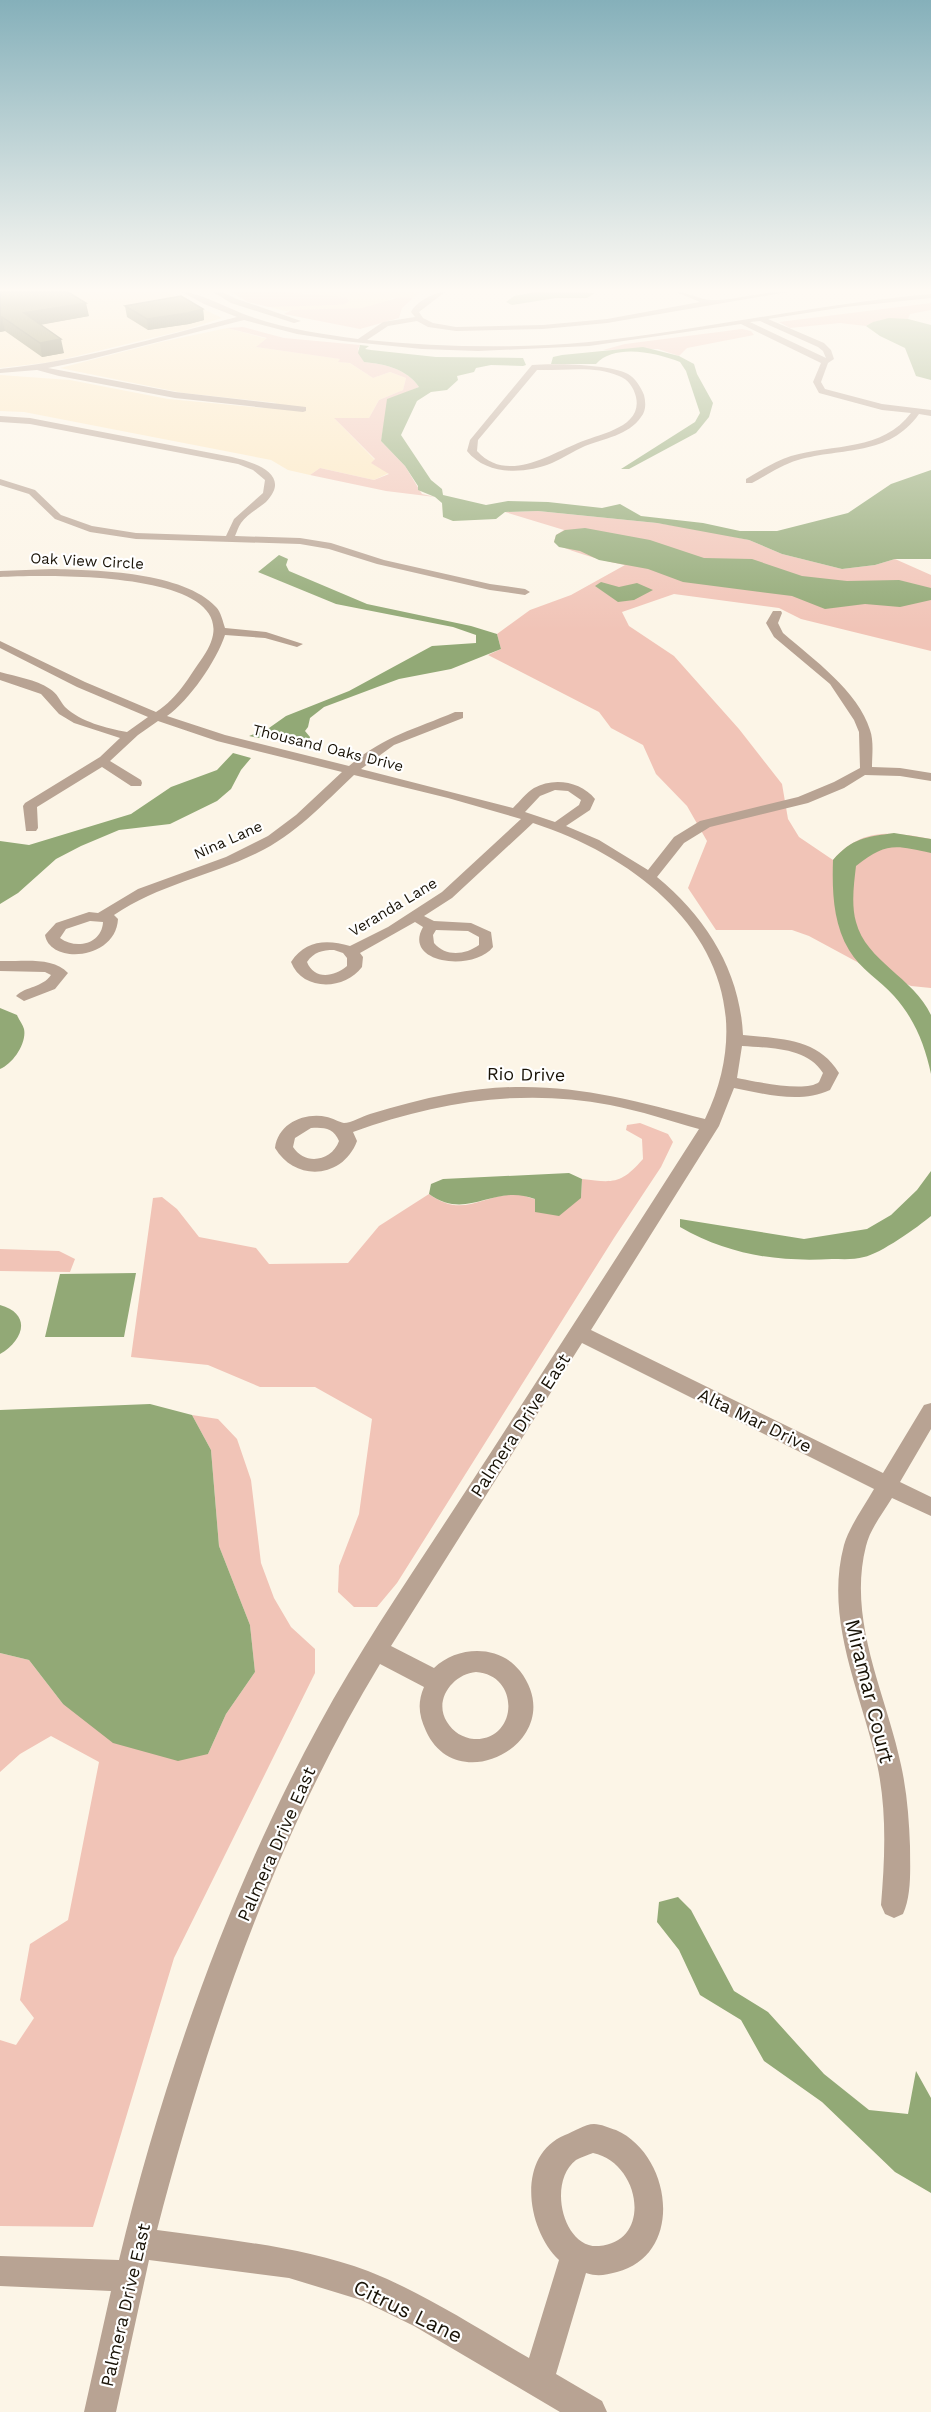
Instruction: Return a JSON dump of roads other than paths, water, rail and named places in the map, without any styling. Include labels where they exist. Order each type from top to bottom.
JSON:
[{"type":"street","points":[[262,405],[303,409]]},
{"type":"street","points":[[504,405],[474,440],[472,451],[480,460],[493,465],[510,467],[538,465],[627,425],[641,409],[642,405]]},
{"type":"street","points":[[869,405],[931,413]]},
{"type":"street","points":[[749,481],[792,459],[881,440],[907,425],[916,412]]},
{"type":"street","points":[[0,419],[30,421],[226,459],[247,464],[261,471],[270,480],[270,490],[266,497],[238,520],[229,539]]},
{"type":"street","points":[[0,482],[32,492],[58,517],[79,526],[136,536],[300,541],[331,546],[381,562],[490,587],[525,592]]},
{"type":"street","name":"Oak View Circle","points":[[0,574],[34,572],[125,576],[157,582],[184,591],[208,605],[219,623],[220,631]]},
{"type":"street","points":[[777,612],[772,623],[778,635],[834,682],[860,720],[865,732],[866,771]]},
{"type":"street","points":[[31,828],[30,806],[53,789],[102,762],[129,736],[184,695],[217,643],[220,631],[267,635],[297,644]]},
{"type":"street","name":"Thousand Oaks Drive","points":[[0,644],[15,657],[79,686],[221,738],[532,816],[613,853],[649,877]]},
{"type":"street","points":[[0,676],[42,689],[49,693],[56,705],[85,723],[108,732],[129,736]]},
{"type":"street","name":"Nina Lane","points":[[103,916],[151,888],[211,867],[272,839],[334,789],[351,770],[395,739],[459,715]]},
{"type":"street","points":[[102,762],[136,783]]},
{"type":"street","points":[[649,877],[679,840],[705,824],[813,796],[839,785],[854,774],[866,771],[900,772],[931,777]]},
{"type":"street","points":[[517,812],[543,789],[568,787],[582,792],[588,798],[585,807],[558,826]]},
{"type":"street","name":"Veranda Lane","points":[[350,952],[415,916],[470,876],[532,816]]},
{"type":"street","name":"Palmera Drive East","points":[[100,2412],[138,2243],[178,2097],[223,1967],[271,1848],[306,1775],[375,1650],[711,1126],[722,1104],[736,1040],[730,992],[712,948],[694,922],[677,902],[649,877]]},
{"type":"street","points":[[415,916],[431,925]]},
{"type":"street","points":[[0,966],[48,967],[60,973],[58,979],[50,986],[24,996]]},
{"type":"street","points":[[728,1082],[780,1089],[816,1089],[824,1086],[831,1073],[822,1059],[800,1049],[736,1040]]},
{"type":"street","name":"Rio Drive","points":[[342,1130],[382,1115],[435,1100],[515,1090],[602,1098],[711,1126]]},
{"type":"street","name":"Alta Mar Drive","points":[[579,1333],[931,1507]]},
{"type":"street","name":"Miramar Court","points":[[894,1905],[898,1855],[897,1809],[888,1764],[851,1623],[848,1596],[850,1571],[858,1536],[931,1411]]},
{"type":"street","points":[[375,1650],[437,1682]]},
{"type":"street","name":"Citrus Lane","points":[[138,2243],[289,2264],[366,2286],[425,2315],[591,2412]]},
{"type":"street","points":[[538,2380],[576,2255]]},
{"type":"street","points":[[0,2271],[130,2276]]}]
